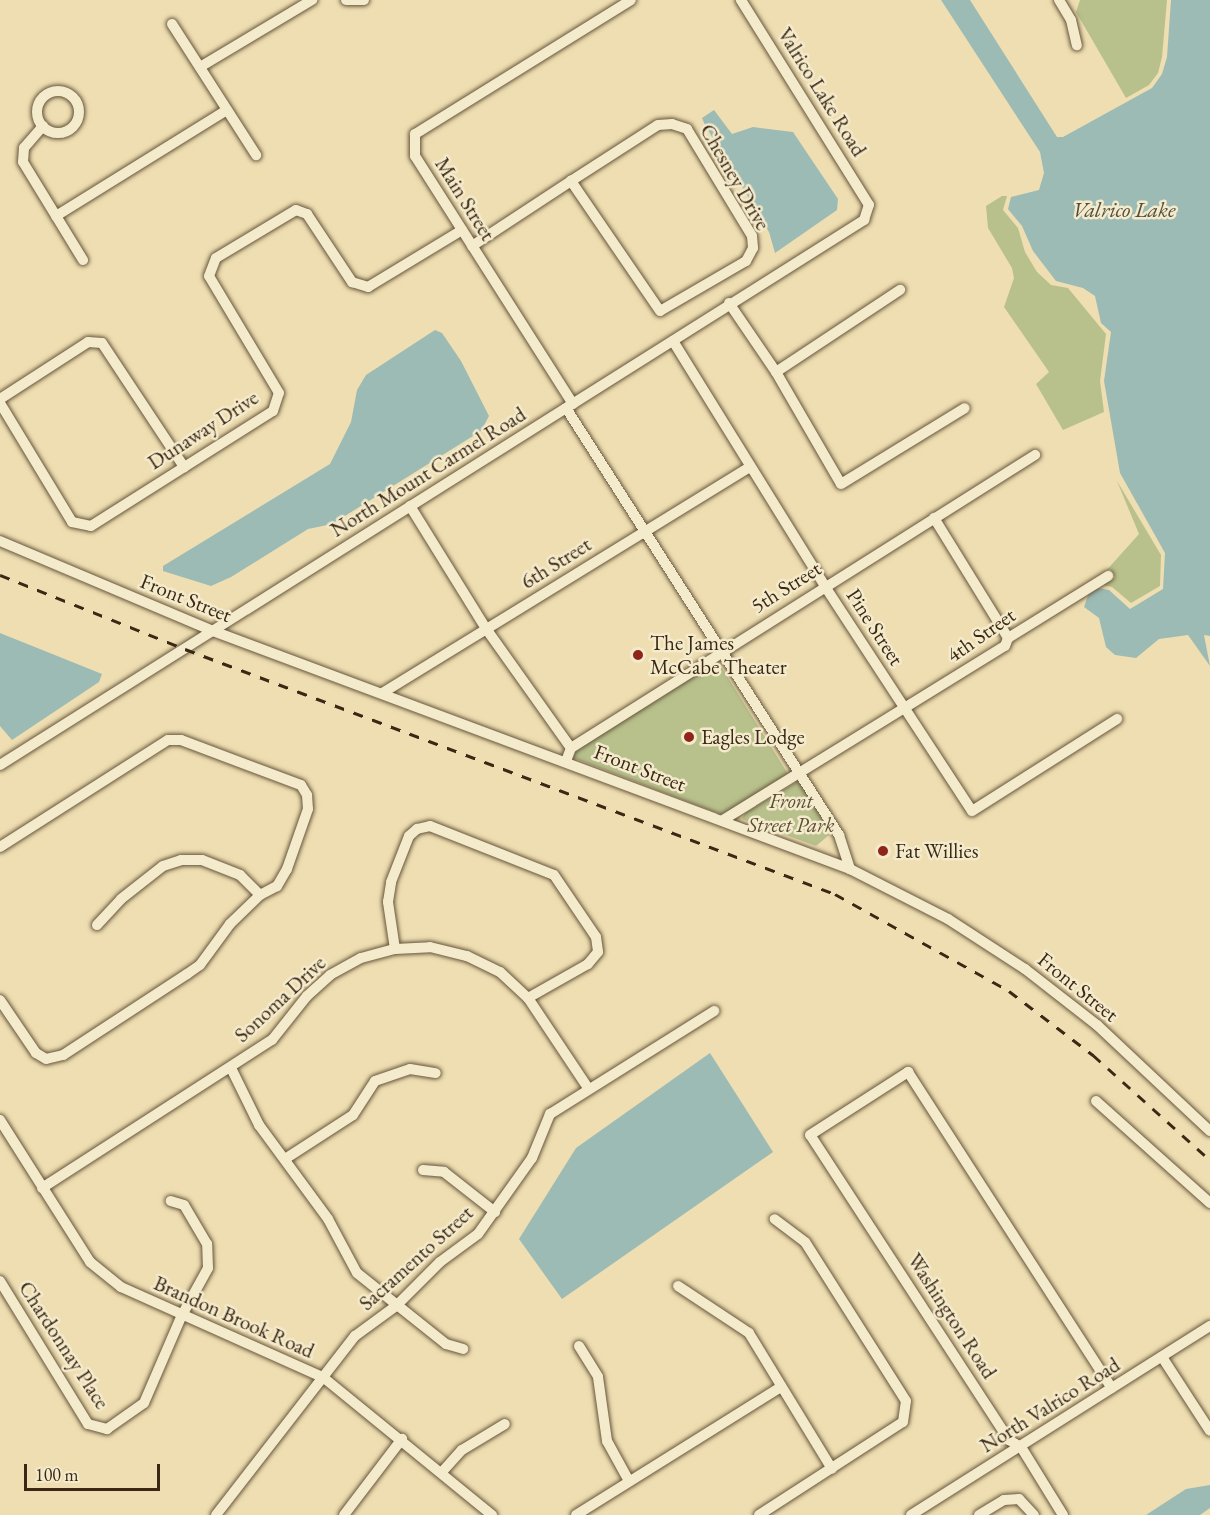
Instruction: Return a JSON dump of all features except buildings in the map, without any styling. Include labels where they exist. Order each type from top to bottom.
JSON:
[{"type":"street","points":[[200,67],[312,0]]},
{"type":"street","points":[[346,0],[364,0]]},
{"type":"street","name":"Main Street","points":[[631,0],[415,134],[414,156],[472,246],[643,531],[839,836],[850,869]]},
{"type":"street","name":"Valrico Lake Road","points":[[741,0],[869,205]]},
{"type":"street","points":[[1059,0],[1071,20],[1077,45]]},
{"type":"street","points":[[172,24],[256,155]]},
{"type":"street","points":[[64,91],[75,99],[79,113],[69,130],[55,132],[43,126],[37,114],[44,95],[64,91]]},
{"type":"street","points":[[56,216],[227,110]]},
{"type":"street","name":"Chesney Drive","points":[[472,246],[571,181],[658,125],[672,123],[687,129],[752,236],[753,248],[746,261],[660,311],[571,181]]},
{"type":"street","points":[[43,126],[24,148],[23,162],[83,260]]},
{"type":"street","name":"North Mount Carmel Road","points":[[0,765],[673,341],[729,303],[864,220],[869,205]]},
{"type":"street","name":"Dunaway Drive","points":[[0,401],[72,522],[91,526],[273,411],[279,393],[209,276],[216,258],[296,210],[307,214],[352,282],[368,287],[462,230]]},
{"type":"street","points":[[776,372],[900,290]]},
{"type":"street","points":[[729,303],[776,372],[841,483],[965,408]]},
{"type":"street","name":"Pine Street","points":[[673,341],[824,585],[972,811],[1117,719]]},
{"type":"street","points":[[0,401],[88,342],[102,343],[184,467]]},
{"type":"street","name":"5th Street","points":[[571,748],[824,585],[1035,455]]},
{"type":"street","name":"6th Street","points":[[384,692],[750,467]]},
{"type":"street","points":[[410,506],[487,630],[561,739],[571,748],[566,761]]},
{"type":"street","points":[[934,518],[1008,638]]},
{"type":"street","name":"Front Street","points":[[0,541],[213,631],[384,692],[850,869],[948,919],[1025,969],[1097,1025],[1210,1131]]},
{"type":"street","name":"4th Street","points":[[723,820],[1005,646],[1008,638],[1108,576]]},
{"type":"street","points":[[0,847],[168,740],[181,740],[301,784],[307,795],[308,808],[287,869],[277,886],[260,895],[230,924],[200,964],[63,1055],[46,1059],[36,1053],[0,1000]]},
{"type":"street","points":[[395,948],[388,902],[391,882],[409,836],[417,829],[430,826],[554,875],[596,937],[598,952],[588,964],[528,998]]},
{"type":"street","points":[[97,925],[121,899],[164,866],[181,860],[202,860],[240,875],[260,895]]},
{"type":"street","name":"Sonoma Drive","points":[[42,1188],[272,1040],[307,996],[330,975],[361,958],[395,948],[430,947],[467,956],[500,972],[528,998],[588,1088]]},
{"type":"street","name":"Sacramento Street","points":[[216,1515],[355,1336],[396,1306],[440,1262],[478,1234],[532,1158],[550,1114],[588,1088],[714,1011]]},
{"type":"street","points":[[231,1068],[259,1125],[328,1219],[357,1273],[446,1344],[463,1349]]},
{"type":"street","points":[[285,1159],[353,1115],[375,1081],[410,1070],[436,1073]]},
{"type":"street","name":"Washington Road","points":[[1063,1515],[1021,1447],[1009,1440],[810,1135],[908,1072],[1112,1389]]},
{"type":"street","points":[[1096,1101],[1210,1203]]},
{"type":"street","name":"Brandon Brook Road","points":[[0,1120],[90,1262],[121,1287],[181,1317],[324,1378],[402,1439],[492,1515]]},
{"type":"street","points":[[423,1170],[444,1172],[495,1212]]},
{"type":"street","name":"Chardonnay Place","points":[[0,1281],[88,1424],[107,1429],[144,1403],[181,1317],[208,1268],[207,1244],[184,1205],[171,1200]]},
{"type":"street","points":[[759,1515],[903,1422],[906,1401],[805,1242],[775,1219]]},
{"type":"street","points":[[678,1286],[748,1333],[832,1469]]},
{"type":"street","name":"North Valrico Road","points":[[911,1515],[1210,1326]]},
{"type":"street","points":[[579,1346],[598,1377],[607,1441],[629,1481]]},
{"type":"street","points":[[1162,1357],[1208,1424]]},
{"type":"street","points":[[576,1515],[781,1387]]},
{"type":"street","points":[[442,1472],[462,1450],[505,1424]]},
{"type":"street","points":[[344,1515],[402,1439]]},
{"type":"street","points":[[978,1515],[1004,1500],[1020,1499],[1034,1515]]},
{"type":"green space","points":[[1080,0],[1167,0],[1162,57],[1158,73],[1149,85],[1126,98],[1076,12]]},
{"type":"green space","points":[[1002,196],[1007,196],[1003,210],[1018,228],[1025,252],[1037,272],[1051,285],[1068,288],[1106,334],[1100,381],[1104,412],[1063,430],[1036,384],[1049,372],[1004,307],[1014,278],[1012,268],[988,228],[986,206]]},
{"type":"green space","points":[[1117,481],[1161,555],[1160,586],[1131,603],[1112,587],[1103,585],[1115,577],[1110,569],[1104,573],[1139,534]]},
{"type":"green space","points":[[717,660],[788,774],[723,815],[571,757],[579,747]]},
{"type":"green space","name":"Front Street Park","points":[[797,782],[804,786],[829,826],[829,835],[816,846],[742,819],[745,813]]},
{"type":"water","name":"Valrico Lake","points":[[941,0],[970,0],[1057,137],[1063,137],[1152,88],[1162,74],[1167,57],[1171,0],[1210,0],[1210,636],[1204,635],[1210,666],[1188,635],[1159,639],[1136,658],[1115,655],[1106,647],[1099,618],[1084,607],[1089,593],[1098,588],[1109,590],[1130,609],[1163,589],[1165,553],[1120,473],[1104,381],[1111,332],[1101,323],[1095,296],[1083,288],[1056,281],[1033,251],[1022,226],[1008,209],[1011,197],[1039,190],[1044,173],[1040,152]]},
{"type":"water","points":[[714,110],[732,134],[753,127],[793,132],[838,199],[837,210],[775,253],[769,232],[702,118]]},
{"type":"water","points":[[435,330],[442,333],[461,361],[489,416],[481,431],[332,524],[308,529],[231,577],[211,586],[163,571],[163,566],[330,464],[351,422],[357,390],[366,375]]},
{"type":"water","points":[[0,633],[102,674],[99,682],[12,740],[0,726]]},
{"type":"water","points":[[710,1053],[773,1152],[562,1299],[519,1239],[576,1148]]},
{"type":"water","points":[[1210,1485],[1210,1508],[1200,1515],[1146,1515],[1186,1489]]},
{"type":"railway","points":[[0,575],[185,649],[835,894],[1009,991],[1093,1055],[1210,1160]]},
{"type":"place","name":"The James McCabe Theater","points":[[638,655]]},
{"type":"place","name":"Eagles Lodge","points":[[689,737]]},
{"type":"place","name":"Fat Willies","points":[[883,851]]}]
